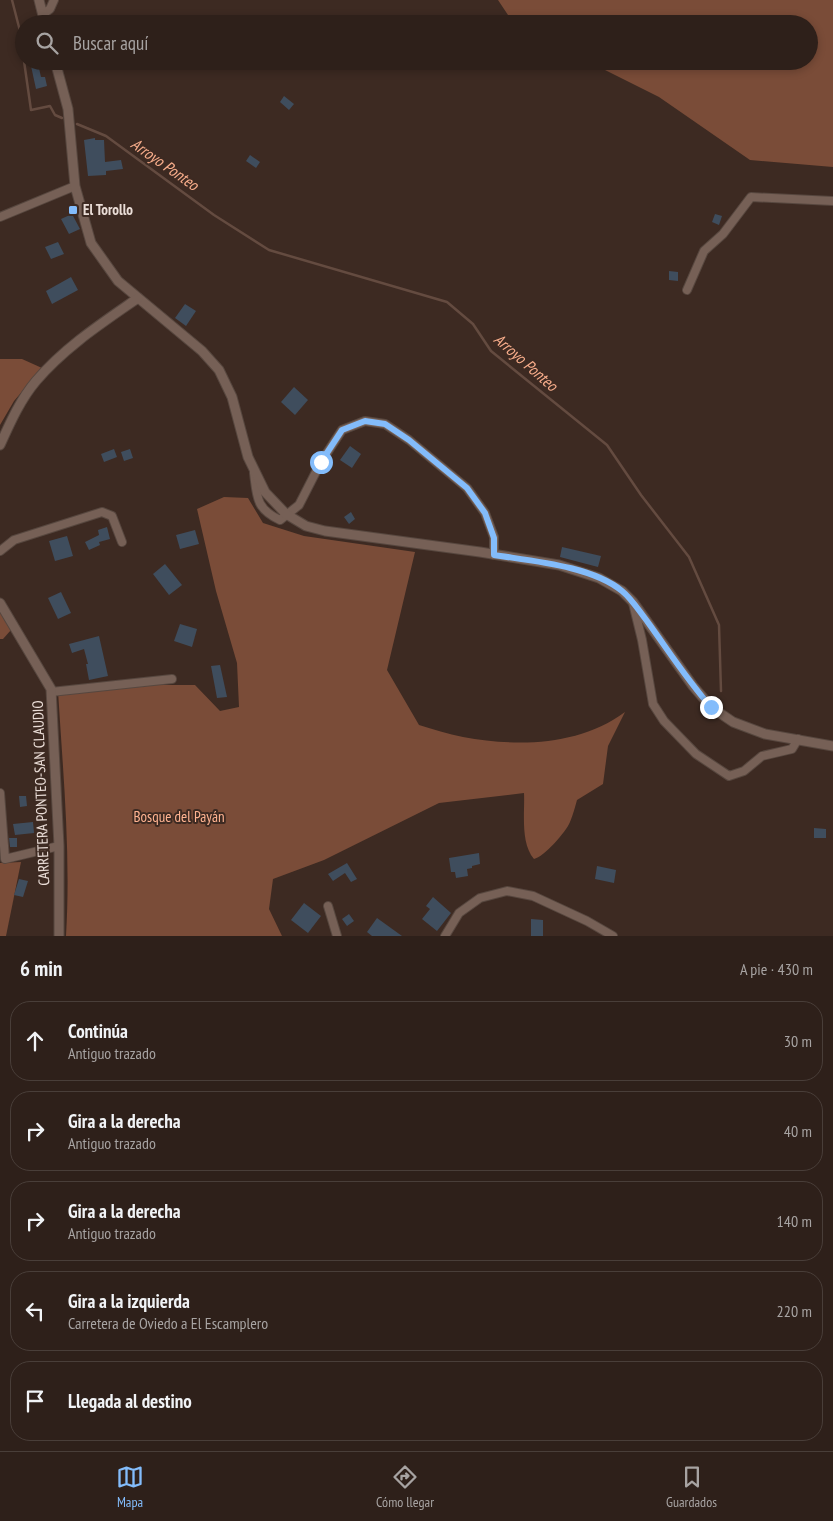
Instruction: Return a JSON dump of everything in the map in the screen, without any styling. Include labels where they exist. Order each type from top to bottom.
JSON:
[{"type":"street","points":[[39,0],[42,15]]},
{"type":"street","points":[[46,15],[54,0]]},
{"type":"street","points":[[57,70],[68,109],[75,186],[91,243],[118,281],[202,351],[220,370],[232,397],[254,473],[258,499],[267,514],[280,520],[299,505],[321,462],[342,430],[365,421],[385,424],[409,440],[467,488],[485,513],[494,538],[494,555]]},
{"type":"street","points":[[0,217],[75,186]]},
{"type":"street","points":[[687,290],[704,251],[723,234],[751,197],[833,201]]},
{"type":"street","points":[[0,445],[14,413],[36,381],[82,336],[138,298]]},
{"type":"street","points":[[254,473],[265,492],[286,514],[306,526],[325,531],[559,565],[599,578],[622,591],[633,602],[693,686],[711,707],[733,722],[765,734],[833,746]]},
{"type":"street","points":[[0,550],[14,540],[102,512],[112,516],[122,542]]},
{"type":"street","points":[[633,602],[642,640],[653,704],[664,721],[696,754],[729,776],[744,771],[762,756],[792,748],[798,739]]},
{"type":"street","name":"CARRETERA PONTEO-SAN CLAUDIO","points":[[0,603],[51,689],[59,846],[59,936]]},
{"type":"street","points":[[51,692],[172,678]]},
{"type":"street","points":[[0,793],[5,859],[59,846]]},
{"type":"street","points":[[445,936],[459,913],[480,898],[507,891],[533,896],[550,903],[587,920],[613,936]]},
{"type":"street","points":[[328,906],[337,936]]},
{"type":"green space","points":[[498,0],[833,0],[833,167],[750,160],[659,97],[605,70],[818,70],[818,15],[508,15]]},
{"type":"green space","points":[[0,359],[22,359],[42,368],[14,401],[0,425]]},
{"type":"green space","name":"Bosque del Payán","points":[[224,497],[248,498],[263,523],[304,536],[415,552],[387,670],[419,725],[463,737],[484,740],[505,742],[547,741],[588,732],[625,712],[608,746],[603,784],[577,800],[568,826],[549,849],[534,859],[530,852],[525,836],[524,793],[439,803],[324,860],[273,879],[269,909],[282,936],[66,936],[67,844],[58,691],[109,685],[195,685],[220,711],[239,707],[237,663],[216,591],[197,509]]},
{"type":"green space","points":[[0,611],[11,630],[3,639],[0,639]]},
{"type":"green space","points":[[21,862],[6,936],[0,936],[0,863]]},
{"type":"building","points":[[32,70],[39,70],[41,77],[45,77],[47,86],[36,89]]},
{"type":"building","points":[[284,96],[294,104],[289,110],[280,102]]},
{"type":"building","points":[[95,138],[95,140],[104,140],[105,162],[121,160],[123,169],[106,171],[106,175],[88,176],[84,140]]},
{"type":"building","points":[[250,155],[260,162],[256,168],[246,161]]},
{"type":"building","points":[[72,214],[80,229],[69,234],[61,219]]},
{"type":"building","points":[[715,214],[722,216],[719,225],[712,222]]},
{"type":"building","points":[[58,242],[64,254],[51,259],[45,247]]},
{"type":"building","points":[[669,271],[678,272],[678,281],[669,280]]},
{"type":"building","points":[[71,277],[78,290],[52,304],[46,291]]},
{"type":"building","points":[[185,304],[196,311],[186,326],[175,318]]},
{"type":"building","points":[[294,387],[308,400],[295,415],[281,402]]},
{"type":"building","points":[[350,446],[361,454],[352,468],[340,460]]},
{"type":"building","points":[[114,449],[117,457],[104,462],[101,454]]},
{"type":"building","points":[[130,449],[133,458],[124,461],[121,452]]},
{"type":"building","points":[[351,512],[355,519],[349,524],[344,517]]},
{"type":"building","points":[[107,527],[110,539],[99,542],[100,545],[89,550],[85,542],[99,535],[98,530]]},
{"type":"building","points":[[195,530],[199,544],[180,549],[176,535]]},
{"type":"building","points":[[67,536],[73,556],[55,561],[49,541]]},
{"type":"building","points":[[562,547],[601,556],[598,567],[560,557]]},
{"type":"building","points":[[165,564],[182,585],[169,595],[153,574]]},
{"type":"building","points":[[61,592],[71,613],[58,619],[48,598]]},
{"type":"building","points":[[180,624],[197,629],[192,647],[174,641]]},
{"type":"building","points":[[99,636],[108,676],[89,680],[86,664],[88,664],[84,649],[72,653],[69,644]]},
{"type":"building","points":[[220,665],[227,697],[217,698],[211,666]]},
{"type":"building","points":[[19,796],[26,796],[27,806],[20,807]]},
{"type":"building","points":[[33,822],[34,833],[15,835],[13,824]]},
{"type":"building","points":[[814,828],[826,829],[826,838],[814,838]]},
{"type":"building","points":[[9,838],[17,838],[17,847],[10,847]]},
{"type":"building","points":[[479,853],[480,864],[467,869],[468,876],[456,878],[455,872],[451,872],[449,858]]},
{"type":"building","points":[[347,863],[357,879],[351,882],[345,873],[333,881],[328,874]]},
{"type":"building","points":[[597,866],[616,870],[614,883],[595,879]]},
{"type":"building","points":[[19,879],[28,881],[23,897],[14,895]]},
{"type":"building","points":[[433,897],[451,913],[437,931],[422,919],[430,909],[426,906]]},
{"type":"building","points":[[304,903],[321,916],[308,933],[291,920]]},
{"type":"building","points":[[349,914],[354,921],[347,926],[342,919]]},
{"type":"building","points":[[377,918],[402,936],[372,936],[367,932]]},
{"type":"building","points":[[531,919],[543,920],[543,936],[531,936]]},
{"type":"waterway","name":"Arroyo Ponteo","points":[[12,0],[16,15]]},
{"type":"waterway","name":"Arroyo Ponteo","points":[[25,70],[31,110],[50,106],[55,115],[62,118]]},
{"type":"waterway","name":"Arroyo Ponteo","points":[[77,124],[106,136],[214,215],[269,250],[447,302],[473,324],[491,351],[607,445],[641,495],[689,557],[719,625],[721,691]]},
{"type":"place","name":"El Torollo","points":[[73,210]]},
{"type":"route","points":[[321,462],[342,430],[365,421],[385,424],[409,440],[467,488],[485,513],[494,538],[494,555],[559,565],[599,578],[622,591],[633,602],[693,686],[711,707]]}]
